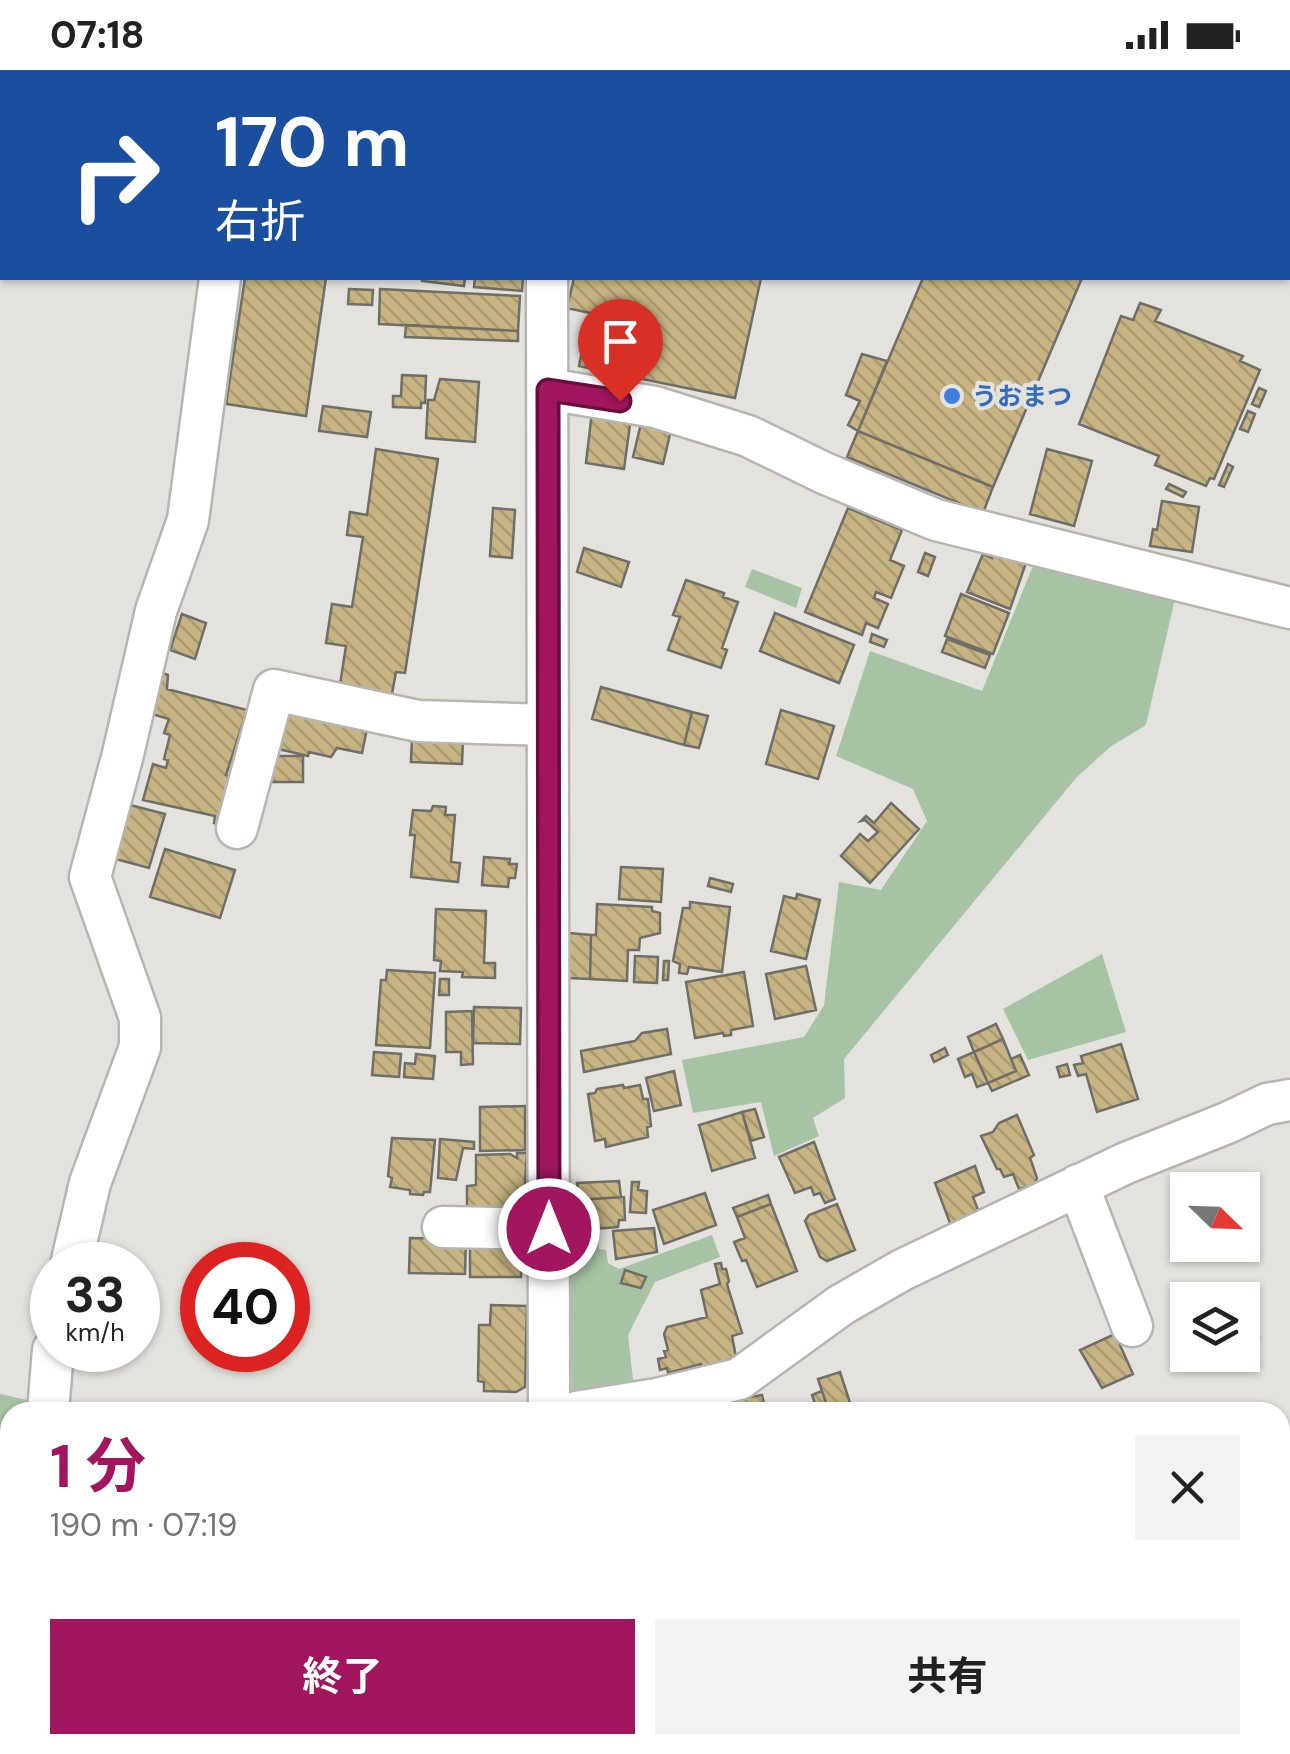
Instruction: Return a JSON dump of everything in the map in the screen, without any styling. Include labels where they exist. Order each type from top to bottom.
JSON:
[{"type":"street","points":[[76,1242],[90,1183],[140,1047],[140,1018],[90,876],[156,612],[188,520],[220,280]]},
{"type":"street","points":[[546,280],[550,1402]]},
{"type":"street","points":[[548,390],[655,407],[748,436],[824,474],[936,520],[1290,608]]},
{"type":"street","points":[[236,828],[274,690],[418,721],[546,725]]},
{"type":"street","points":[[644,1402],[739,1379],[856,1296],[1078,1185],[1267,1104],[1290,1100]]},
{"type":"street","points":[[1078,1185],[1132,1326]]},
{"type":"street","points":[[442,1228],[549,1229]]},
{"type":"street","points":[[49,1402],[51,1372]]},
{"type":"green space","points":[[1035,561],[1177,590],[1146,725],[1110,747],[1076,778],[844,1059],[845,1098],[813,1118],[819,1136],[774,1156],[761,1102],[693,1113],[682,1060],[804,1037],[824,1005],[839,882],[881,890],[927,821],[913,789],[836,756],[870,651],[982,691]]},
{"type":"green space","points":[[752,569],[802,588],[796,608],[745,587]]},
{"type":"green space","points":[[1102,954],[1126,1032],[1028,1060],[1003,1009]]},
{"type":"green space","points":[[597,1235],[599,1249],[606,1250],[608,1263],[619,1269],[712,1235],[720,1257],[655,1282],[628,1335],[634,1388],[572,1398],[568,1237]]},
{"type":"green space","points":[[0,1394],[36,1402],[0,1402]]},
{"type":"building","points":[[245,280],[326,280],[306,416],[226,404]]},
{"type":"building","points":[[422,280],[465,280],[464,286]]},
{"type":"building","points":[[475,280],[523,280],[522,291],[474,287]]},
{"type":"building","points":[[574,280],[761,280],[735,398],[579,366],[590,313],[567,308]]},
{"type":"building","name":"うおまつ","points":[[922,280],[1081,280],[993,487],[858,431]]},
{"type":"building","points":[[349,289],[373,290],[372,305],[348,304]]},
{"type":"building","points":[[380,289],[520,296],[518,331],[379,324]]},
{"type":"building","points":[[1140,303],[1161,310],[1155,321],[1243,356],[1240,361],[1260,370],[1214,479],[1210,478],[1206,486],[1155,465],[1159,456],[1079,424],[1121,316],[1133,320]]},
{"type":"building","points":[[406,325],[518,331],[518,341],[405,337]]},
{"type":"building","points":[[862,354],[887,361],[858,431],[848,425],[860,401],[846,395]]},
{"type":"building","points":[[402,375],[426,376],[425,403],[421,403],[421,408],[393,407],[393,396],[401,396]]},
{"type":"building","points":[[440,379],[479,382],[475,442],[426,438],[428,400],[434,400]]},
{"type":"building","points":[[1259,388],[1266,391],[1259,407],[1252,404]]},
{"type":"building","points":[[323,406],[371,412],[367,437],[319,431]]},
{"type":"building","points":[[1248,411],[1255,414],[1248,432],[1240,429]]},
{"type":"building","points":[[592,412],[631,417],[624,469],[586,463]]},
{"type":"building","points":[[642,419],[672,426],[663,464],[633,457]]},
{"type":"building","points":[[858,431],[993,487],[983,513],[847,457]]},
{"type":"building","points":[[376,449],[438,459],[405,673],[396,672],[391,699],[339,691],[346,646],[326,643],[332,604],[352,607],[363,537],[347,535],[350,512],[367,515]]},
{"type":"building","points":[[1047,449],[1092,461],[1074,526],[1030,514]]},
{"type":"building","points":[[1228,464],[1233,467],[1224,487],[1219,485]]},
{"type":"building","points":[[1169,484],[1186,492],[1183,497],[1166,489]]},
{"type":"building","points":[[1162,501],[1199,507],[1192,552],[1150,546]]},
{"type":"building","points":[[493,508],[515,510],[512,558],[490,556]]},
{"type":"building","points":[[848,508],[902,530],[890,560],[904,566],[891,598],[876,592],[874,598],[888,604],[878,628],[866,623],[862,635],[805,612]]},
{"type":"building","points":[[584,548],[629,562],[621,587],[577,572]]},
{"type":"building","points":[[995,550],[1027,560],[1010,609],[967,592],[983,554],[992,558]]},
{"type":"building","points":[[925,553],[935,557],[928,576],[918,572]]},
{"type":"building","points":[[686,580],[738,602],[722,648],[727,650],[721,668],[668,650],[680,617],[673,615]]},
{"type":"building","points":[[961,594],[1009,613],[993,654],[945,636]]},
{"type":"building","points":[[775,613],[854,645],[839,683],[760,651]]},
{"type":"building","points":[[182,614],[206,623],[195,659],[170,650]]},
{"type":"building","points":[[872,634],[887,640],[884,647],[870,642]]},
{"type":"building","points":[[947,639],[990,655],[985,668],[942,652]]},
{"type":"building","points":[[159,672],[168,675],[167,689],[247,710],[226,775],[237,778],[225,826],[214,823],[215,816],[143,800],[153,764],[166,768],[168,760],[164,759],[170,735],[164,733],[169,719],[152,714]]},
{"type":"building","points":[[601,687],[692,712],[684,745],[592,719]]},
{"type":"building","points":[[284,702],[368,724],[362,753],[337,748],[331,757],[309,752],[308,756],[274,748]]},
{"type":"building","points":[[781,710],[834,726],[818,779],[766,764]]},
{"type":"building","points":[[692,712],[708,716],[699,748],[684,745]]},
{"type":"building","points":[[412,737],[463,740],[462,764],[411,762]]},
{"type":"building","points":[[269,756],[303,756],[303,782],[268,782]]},
{"type":"building","points":[[891,803],[919,829],[870,883],[841,856],[860,834],[868,841],[878,832],[865,820],[861,821],[866,816],[874,823]]},
{"type":"building","points":[[130,805],[165,814],[149,868],[116,859]]},
{"type":"building","points":[[433,806],[446,807],[445,815],[455,815],[451,862],[460,863],[458,882],[411,877],[413,810],[431,811]]},
{"type":"building","points":[[165,849],[235,870],[220,918],[150,897]]},
{"type":"building","points":[[484,857],[510,859],[509,864],[517,864],[515,878],[509,878],[508,887],[482,885]]},
{"type":"building","points":[[621,867],[663,869],[661,902],[619,899]]},
{"type":"building","points":[[710,878],[733,884],[731,892],[708,886]]},
{"type":"building","points":[[797,894],[820,900],[806,959],[771,951],[784,896],[796,899]]},
{"type":"building","points":[[690,902],[730,907],[722,972],[689,967],[687,974],[679,973],[680,964],[673,961],[683,908],[690,908]]},
{"type":"building","points":[[597,904],[652,907],[652,911],[660,913],[660,933],[640,938],[639,950],[628,950],[627,981],[590,979],[591,935],[596,935]]},
{"type":"building","points":[[436,909],[486,911],[484,963],[495,963],[495,978],[462,977],[463,972],[440,971],[441,961],[434,960]]},
{"type":"building","points":[[569,933],[591,935],[590,979],[568,978]]},
{"type":"building","points":[[635,956],[658,957],[657,983],[634,982]]},
{"type":"building","points":[[664,961],[669,961],[668,980],[663,980]]},
{"type":"building","points":[[806,966],[816,1010],[775,1019],[766,974]]},
{"type":"building","points":[[387,970],[435,973],[430,1048],[376,1045],[381,980],[386,980]]},
{"type":"building","points":[[744,972],[753,1026],[731,1030],[731,1035],[695,1038],[686,982]]},
{"type":"building","points":[[440,979],[449,979],[449,995],[439,995]]},
{"type":"building","points":[[474,1007],[521,1008],[520,1044],[473,1043]]},
{"type":"building","points":[[472,1011],[473,1064],[461,1065],[461,1052],[446,1052],[446,1012]]},
{"type":"building","points":[[996,1024],[1003,1039],[974,1052],[968,1037]]},
{"type":"building","points":[[667,1029],[671,1054],[584,1072],[581,1051],[635,1041],[642,1033]]},
{"type":"building","points":[[1003,1039],[1016,1071],[988,1083],[974,1052]]},
{"type":"building","points":[[1121,1044],[1138,1099],[1097,1112],[1086,1074],[1078,1076],[1074,1065],[1083,1063],[1081,1056]]},
{"type":"building","points":[[945,1048],[948,1055],[934,1062],[931,1055]]},
{"type":"building","points":[[374,1052],[401,1054],[399,1077],[372,1075]]},
{"type":"building","points":[[974,1052],[988,1083],[977,1087],[972,1074],[965,1077],[958,1059]]},
{"type":"building","points":[[416,1054],[435,1056],[433,1079],[404,1077],[405,1063],[415,1064]]},
{"type":"building","points":[[1020,1055],[1029,1075],[992,1091],[988,1083],[1016,1071],[1011,1059]]},
{"type":"building","points":[[1067,1064],[1070,1075],[1060,1077],[1057,1067]]},
{"type":"building","points":[[674,1071],[681,1105],[654,1111],[646,1078]]},
{"type":"building","points":[[640,1085],[643,1099],[648,1099],[648,1137],[606,1147],[605,1139],[595,1141],[588,1094]]},
{"type":"building","points":[[525,1106],[525,1150],[480,1151],[480,1107]]},
{"type":"building","points":[[755,1109],[764,1137],[751,1141],[742,1112]]},
{"type":"building","points":[[742,1112],[755,1158],[712,1171],[699,1125]]},
{"type":"building","points":[[1017,1115],[1034,1155],[1030,1158],[1037,1178],[1035,1185],[1019,1189],[1013,1174],[1004,1177],[997,1169],[981,1136]]},
{"type":"building","points":[[392,1138],[435,1140],[430,1192],[410,1194],[410,1190],[390,1187]]},
{"type":"building","points":[[440,1139],[474,1142],[474,1149],[463,1148],[456,1180],[438,1178]]},
{"type":"building","points":[[814,1142],[835,1199],[825,1203],[820,1193],[814,1195],[811,1187],[795,1193],[779,1157]]},
{"type":"building","points":[[517,1153],[527,1153],[523,1212],[467,1218],[467,1186],[476,1185],[476,1155],[510,1154],[517,1158]]},
{"type":"building","points":[[975,1166],[984,1192],[973,1197],[980,1215],[951,1226],[935,1183]]},
{"type":"building","points":[[619,1181],[621,1197],[579,1200],[577,1183]]},
{"type":"building","points":[[632,1182],[639,1182],[638,1190],[647,1191],[646,1213],[630,1212]]},
{"type":"building","points":[[705,1193],[716,1225],[664,1244],[653,1210]]},
{"type":"building","points":[[768,1195],[771,1204],[737,1217],[733,1208]]},
{"type":"building","points":[[624,1197],[625,1220],[619,1220],[618,1227],[594,1229],[593,1221],[580,1222],[579,1200]]},
{"type":"building","points":[[771,1204],[797,1271],[757,1287],[734,1242],[745,1238],[737,1217]]},
{"type":"building","points":[[837,1204],[855,1250],[827,1261],[820,1257],[805,1221],[809,1215]]},
{"type":"building","points":[[654,1228],[657,1252],[616,1259],[613,1231]]},
{"type":"building","points":[[410,1238],[466,1239],[465,1274],[409,1273]]},
{"type":"building","points":[[470,1241],[522,1248],[521,1277],[470,1277]]},
{"type":"building","points":[[721,1263],[722,1269],[726,1269],[742,1333],[732,1336],[736,1357],[703,1368],[701,1364],[668,1373],[667,1368],[660,1370],[658,1359],[666,1357],[664,1351],[668,1350],[664,1334],[667,1327],[707,1317],[701,1290],[720,1284],[715,1264]]},
{"type":"building","points":[[625,1270],[646,1277],[641,1288],[621,1283]]},
{"type":"building","points":[[491,1305],[527,1306],[525,1387],[516,1392],[484,1391],[484,1382],[478,1381],[479,1325],[490,1325]]},
{"type":"building","points":[[1115,1334],[1133,1374],[1102,1388],[1080,1350]]},
{"type":"building","points":[[840,1372],[850,1402],[826,1402],[818,1379]]},
{"type":"building","points":[[822,1391],[826,1402],[814,1402],[812,1395]]},
{"type":"building","points":[[762,1395],[764,1402],[724,1402]]},
{"type":"place","name":"うおまつ","points":[[952,396]]},
{"type":"route","points":[[549,1229],[548,390],[620,401]]}]
